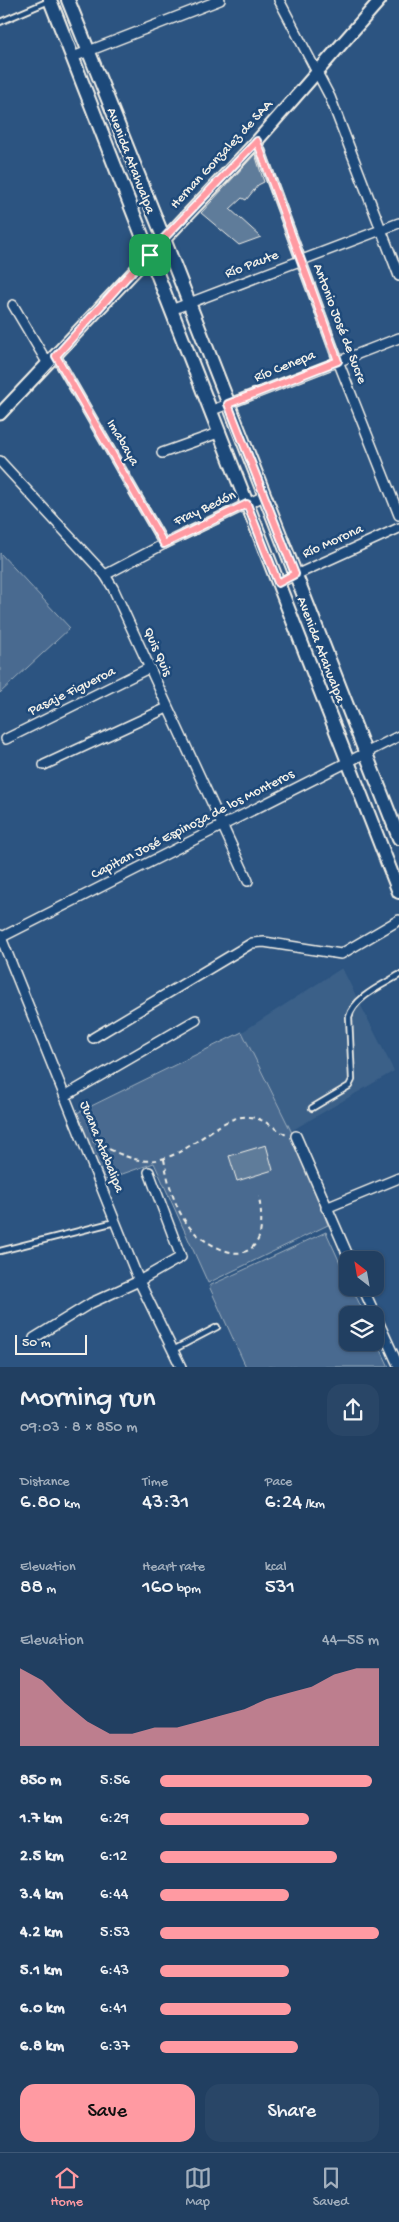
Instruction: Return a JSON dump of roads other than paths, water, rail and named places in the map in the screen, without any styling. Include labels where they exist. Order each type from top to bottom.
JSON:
[{"type":"main road","name":"Avenida Atahualpa","points":[[50,0],[399,892]]},
{"type":"main road","name":"Avenida Atahualpa","points":[[68,0],[399,838]]},
{"type":"street","points":[[73,58],[220,0]]},
{"type":"street","points":[[279,0],[330,97],[399,276]]},
{"type":"street","name":"Hernan Gonzalez de SAA","points":[[0,414],[257,141],[379,0]]},
{"type":"street","name":"Antonio José de Sucre","points":[[257,141],[338,361],[399,515]]},
{"type":"street","name":"Río Paute","points":[[171,310],[399,223]]},
{"type":"street","name":"Imabaya","points":[[13,305],[52,360],[164,544]]},
{"type":"street","name":"Río Cenepa","points":[[210,411],[399,338]]},
{"type":"street","points":[[162,453],[218,433]]},
{"type":"street","name":"Quis Quis","points":[[0,461],[105,575],[113,588],[148,668],[248,881]]},
{"type":"street","name":"Fray Bedón","points":[[105,575],[164,544],[264,496]]},
{"type":"street","name":"Río Morona","points":[[278,583],[399,528]]},
{"type":"street","name":"Pasaje Figueroa","points":[[6,739],[148,668]]},
{"type":"street","points":[[44,765],[167,708]]},
{"type":"street","name":"Capitan José Espinoza de los Monteros","points":[[0,937],[399,736]]},
{"type":"street","points":[[93,1038],[252,943],[264,942],[341,954],[399,920]]},
{"type":"street","name":"Juana Atabalipa","points":[[0,937],[139,1281],[181,1367]]},
{"type":"street","points":[[65,1096],[196,1020]]},
{"type":"street","points":[[297,1139],[346,1251]]},
{"type":"street","points":[[34,1338],[91,1303],[139,1281],[182,1257],[149,1172]]},
{"type":"street","points":[[326,1208],[399,1178]]},
{"type":"street","points":[[367,1296],[399,1367]]},
{"type":"lane","points":[[0,22],[50,0]]},
{"type":"lane","points":[[312,1108],[349,1086],[352,1080],[349,1017],[351,1011],[360,1000],[399,975]]},
{"type":"lane","points":[[0,1251],[115,1222]]},
{"type":"lane","points":[[173,1350],[217,1327]]}]
